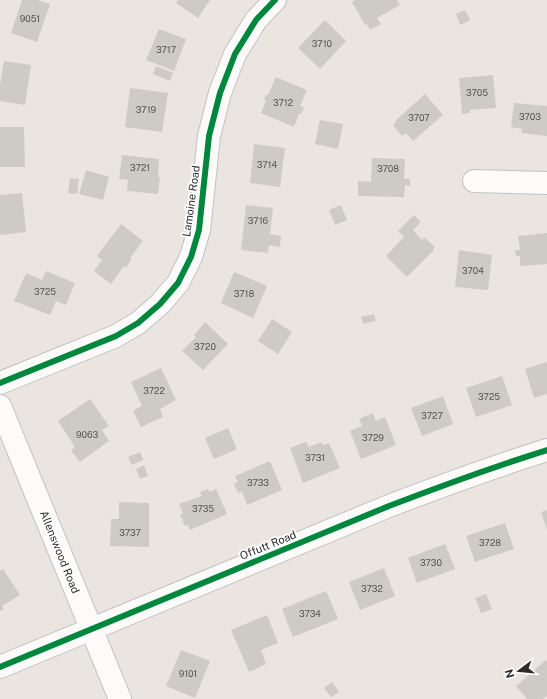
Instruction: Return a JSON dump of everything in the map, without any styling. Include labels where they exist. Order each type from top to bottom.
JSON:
[{"type":"street","name":"Lamoine Road","points":[[0,383],[116,336],[138,323],[155,309],[178,283],[192,257],[199,230],[209,136],[220,93],[235,54],[256,20],[275,0]]},
{"type":"street","points":[[474,181],[547,183]]},
{"type":"street","name":"Allenswood Road","points":[[0,406],[120,699]]},
{"type":"street","name":"Offutt Road","points":[[0,667],[430,490],[493,467],[547,450]]},
{"type":"building","points":[[22,0],[37,0],[50,4],[37,42],[11,33]]},
{"type":"building","points":[[178,0],[210,0],[198,18],[176,3]]},
{"type":"building","points":[[355,0],[397,0],[400,5],[377,18],[381,24],[370,30],[367,24],[365,25],[352,2]]},
{"type":"building","points":[[465,10],[470,20],[460,25],[456,14]]},
{"type":"building","points":[[325,20],[346,41],[320,69],[298,48]]},
{"type":"building","points":[[159,29],[186,39],[174,71],[146,60]]},
{"type":"building","points":[[4,61],[31,65],[25,105],[0,101],[0,85]]},
{"type":"building","points":[[156,66],[173,73],[170,81],[153,74]]},
{"type":"building","points":[[493,75],[496,108],[470,110],[470,113],[462,114],[459,78]]},
{"type":"building","points":[[276,77],[307,90],[300,106],[304,108],[301,114],[299,114],[294,127],[261,113],[266,101],[264,99],[266,95],[268,95]]},
{"type":"building","points":[[130,88],[168,93],[162,132],[125,127]]},
{"type":"building","points":[[425,94],[443,115],[413,141],[406,133],[402,136],[393,125],[396,122],[395,121]]},
{"type":"building","points":[[514,103],[547,106],[547,136],[521,133],[522,129],[511,127]]},
{"type":"building","points":[[320,120],[343,124],[338,149],[315,144]]},
{"type":"building","points":[[0,127],[24,127],[25,167],[0,167]]},
{"type":"building","points":[[254,144],[285,148],[280,187],[250,183]]},
{"type":"building","points":[[122,155],[159,159],[158,177],[160,177],[158,194],[127,191],[128,180],[119,179]]},
{"type":"building","points":[[372,158],[405,159],[404,179],[410,179],[410,186],[405,185],[404,197],[358,196],[358,181],[371,182]]},
{"type":"building","points":[[86,170],[109,177],[103,200],[79,194]]},
{"type":"building","points":[[70,178],[79,179],[77,194],[68,193]]},
{"type":"building","points":[[22,193],[26,232],[0,235],[0,195]]},
{"type":"building","points":[[246,205],[273,208],[270,234],[281,236],[280,247],[269,245],[268,253],[241,250]]},
{"type":"building","points":[[341,205],[347,220],[335,225],[329,210]]},
{"type":"building","points":[[414,215],[421,222],[413,230],[422,240],[424,237],[435,247],[433,249],[434,250],[407,277],[386,256],[404,237],[398,231]]},
{"type":"building","points":[[121,224],[143,241],[130,258],[132,259],[126,268],[124,266],[111,284],[94,271],[102,260],[97,256]]},
{"type":"building","points":[[547,233],[547,264],[520,266],[520,256],[516,256],[515,250],[520,250],[518,236]]},
{"type":"building","points":[[459,250],[492,255],[488,290],[455,287]]},
{"type":"building","points":[[46,271],[75,283],[66,305],[56,301],[50,315],[14,301],[26,273],[42,280]]},
{"type":"building","points":[[234,272],[267,286],[253,318],[221,303]]},
{"type":"building","points":[[374,314],[376,321],[363,324],[361,317]]},
{"type":"building","points":[[272,319],[292,332],[278,354],[258,341]]},
{"type":"building","points":[[205,322],[228,344],[203,370],[182,351],[196,337],[194,335]]},
{"type":"building","points":[[547,362],[547,394],[534,398],[525,369]]},
{"type":"building","points":[[161,368],[176,400],[160,409],[163,417],[141,427],[133,411],[142,406],[131,382]]},
{"type":"building","points":[[502,376],[512,405],[476,417],[466,388]]},
{"type":"building","points":[[443,396],[453,424],[422,436],[411,408]]},
{"type":"building","points":[[90,399],[109,426],[102,430],[109,441],[80,462],[71,450],[75,447],[58,421]]},
{"type":"building","points":[[373,413],[376,421],[385,417],[396,445],[361,459],[350,431],[362,426],[359,419]]},
{"type":"building","points":[[228,428],[237,449],[214,459],[205,438]]},
{"type":"building","points":[[306,442],[309,447],[322,442],[323,445],[329,443],[340,468],[303,483],[290,448]]},
{"type":"building","points":[[140,452],[143,460],[132,465],[128,457]]},
{"type":"building","points":[[270,461],[282,490],[247,505],[242,491],[238,493],[234,484],[238,482],[235,476]]},
{"type":"building","points":[[144,465],[148,476],[140,479],[136,469]]},
{"type":"building","points":[[208,489],[210,492],[216,489],[227,514],[190,530],[188,525],[185,526],[180,515],[183,513],[179,504],[202,496],[200,492]]},
{"type":"building","points":[[119,502],[149,503],[149,547],[110,546],[111,519],[119,519]]},
{"type":"building","points":[[547,510],[547,530],[541,512]]},
{"type":"building","points":[[505,523],[514,549],[475,562],[466,536]]},
{"type":"building","points":[[445,544],[455,569],[417,583],[408,558]]},
{"type":"building","points":[[384,568],[395,596],[360,610],[349,582]]},
{"type":"building","points":[[3,569],[20,595],[2,606],[4,609],[0,611],[0,571]]},
{"type":"building","points":[[326,591],[338,619],[293,637],[282,609]]},
{"type":"building","points":[[486,594],[492,609],[481,613],[475,598]]},
{"type":"building","points":[[267,615],[278,643],[261,650],[266,664],[249,672],[231,630]]},
{"type":"building","points":[[181,650],[210,661],[195,698],[166,686]]},
{"type":"building","points":[[546,660],[547,696],[543,699],[527,699],[516,686]]},
{"type":"building","points":[[332,682],[339,692],[331,697],[324,688]]},
{"type":"cycle path","points":[[0,383],[116,336],[138,323],[160,304],[178,283],[191,257],[199,230],[209,136],[220,93],[235,54],[256,20],[275,0]]},
{"type":"cycle path","points":[[0,667],[389,506],[467,477],[547,450]]}]
